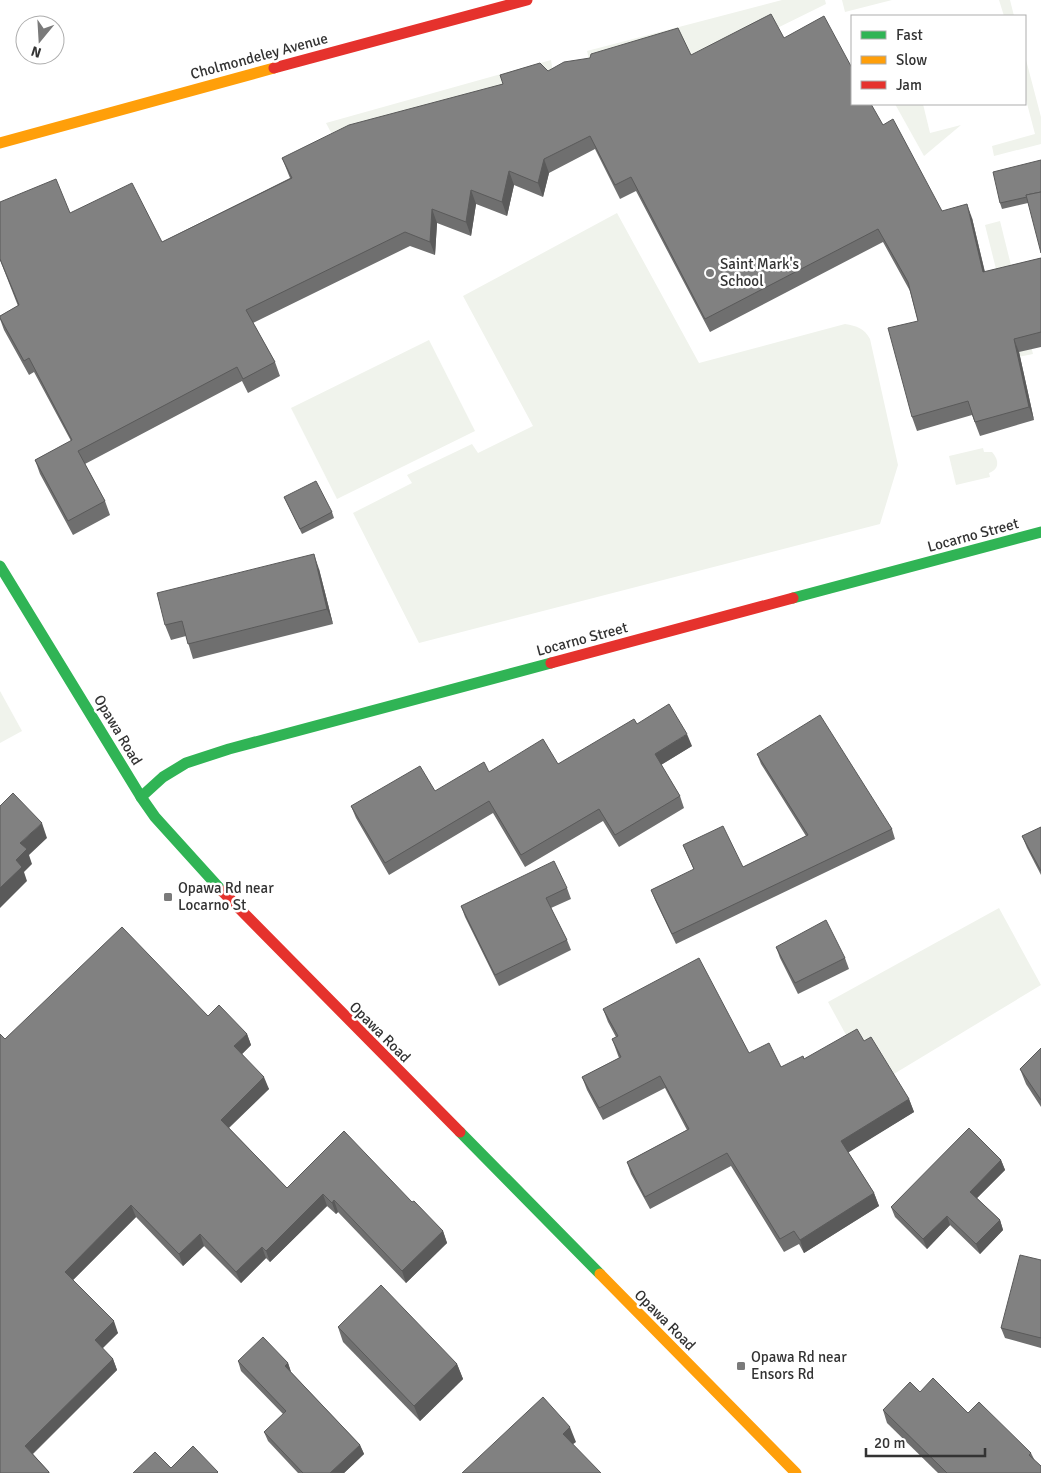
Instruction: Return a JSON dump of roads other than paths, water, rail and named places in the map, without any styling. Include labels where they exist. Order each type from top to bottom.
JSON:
[{"type":"street","name":"Cholmondeley Avenue","points":[[0,143],[70,122],[527,0]]},
{"type":"street","name":"Locarno Street","points":[[141,797],[163,777],[186,763],[229,749],[1041,532]]},
{"type":"street","name":"Opawa Road","points":[[0,566],[141,797],[155,817],[202,872],[796,1473]]},
{"type":"place","name":"Saint Mark's School","points":[[710,273]]},
{"type":"place","name":"Opawa Rd near Locarno St","points":[[168,897]]},
{"type":"place","name":"Opawa Rd near Ensors Rd","points":[[741,1366]]}]
